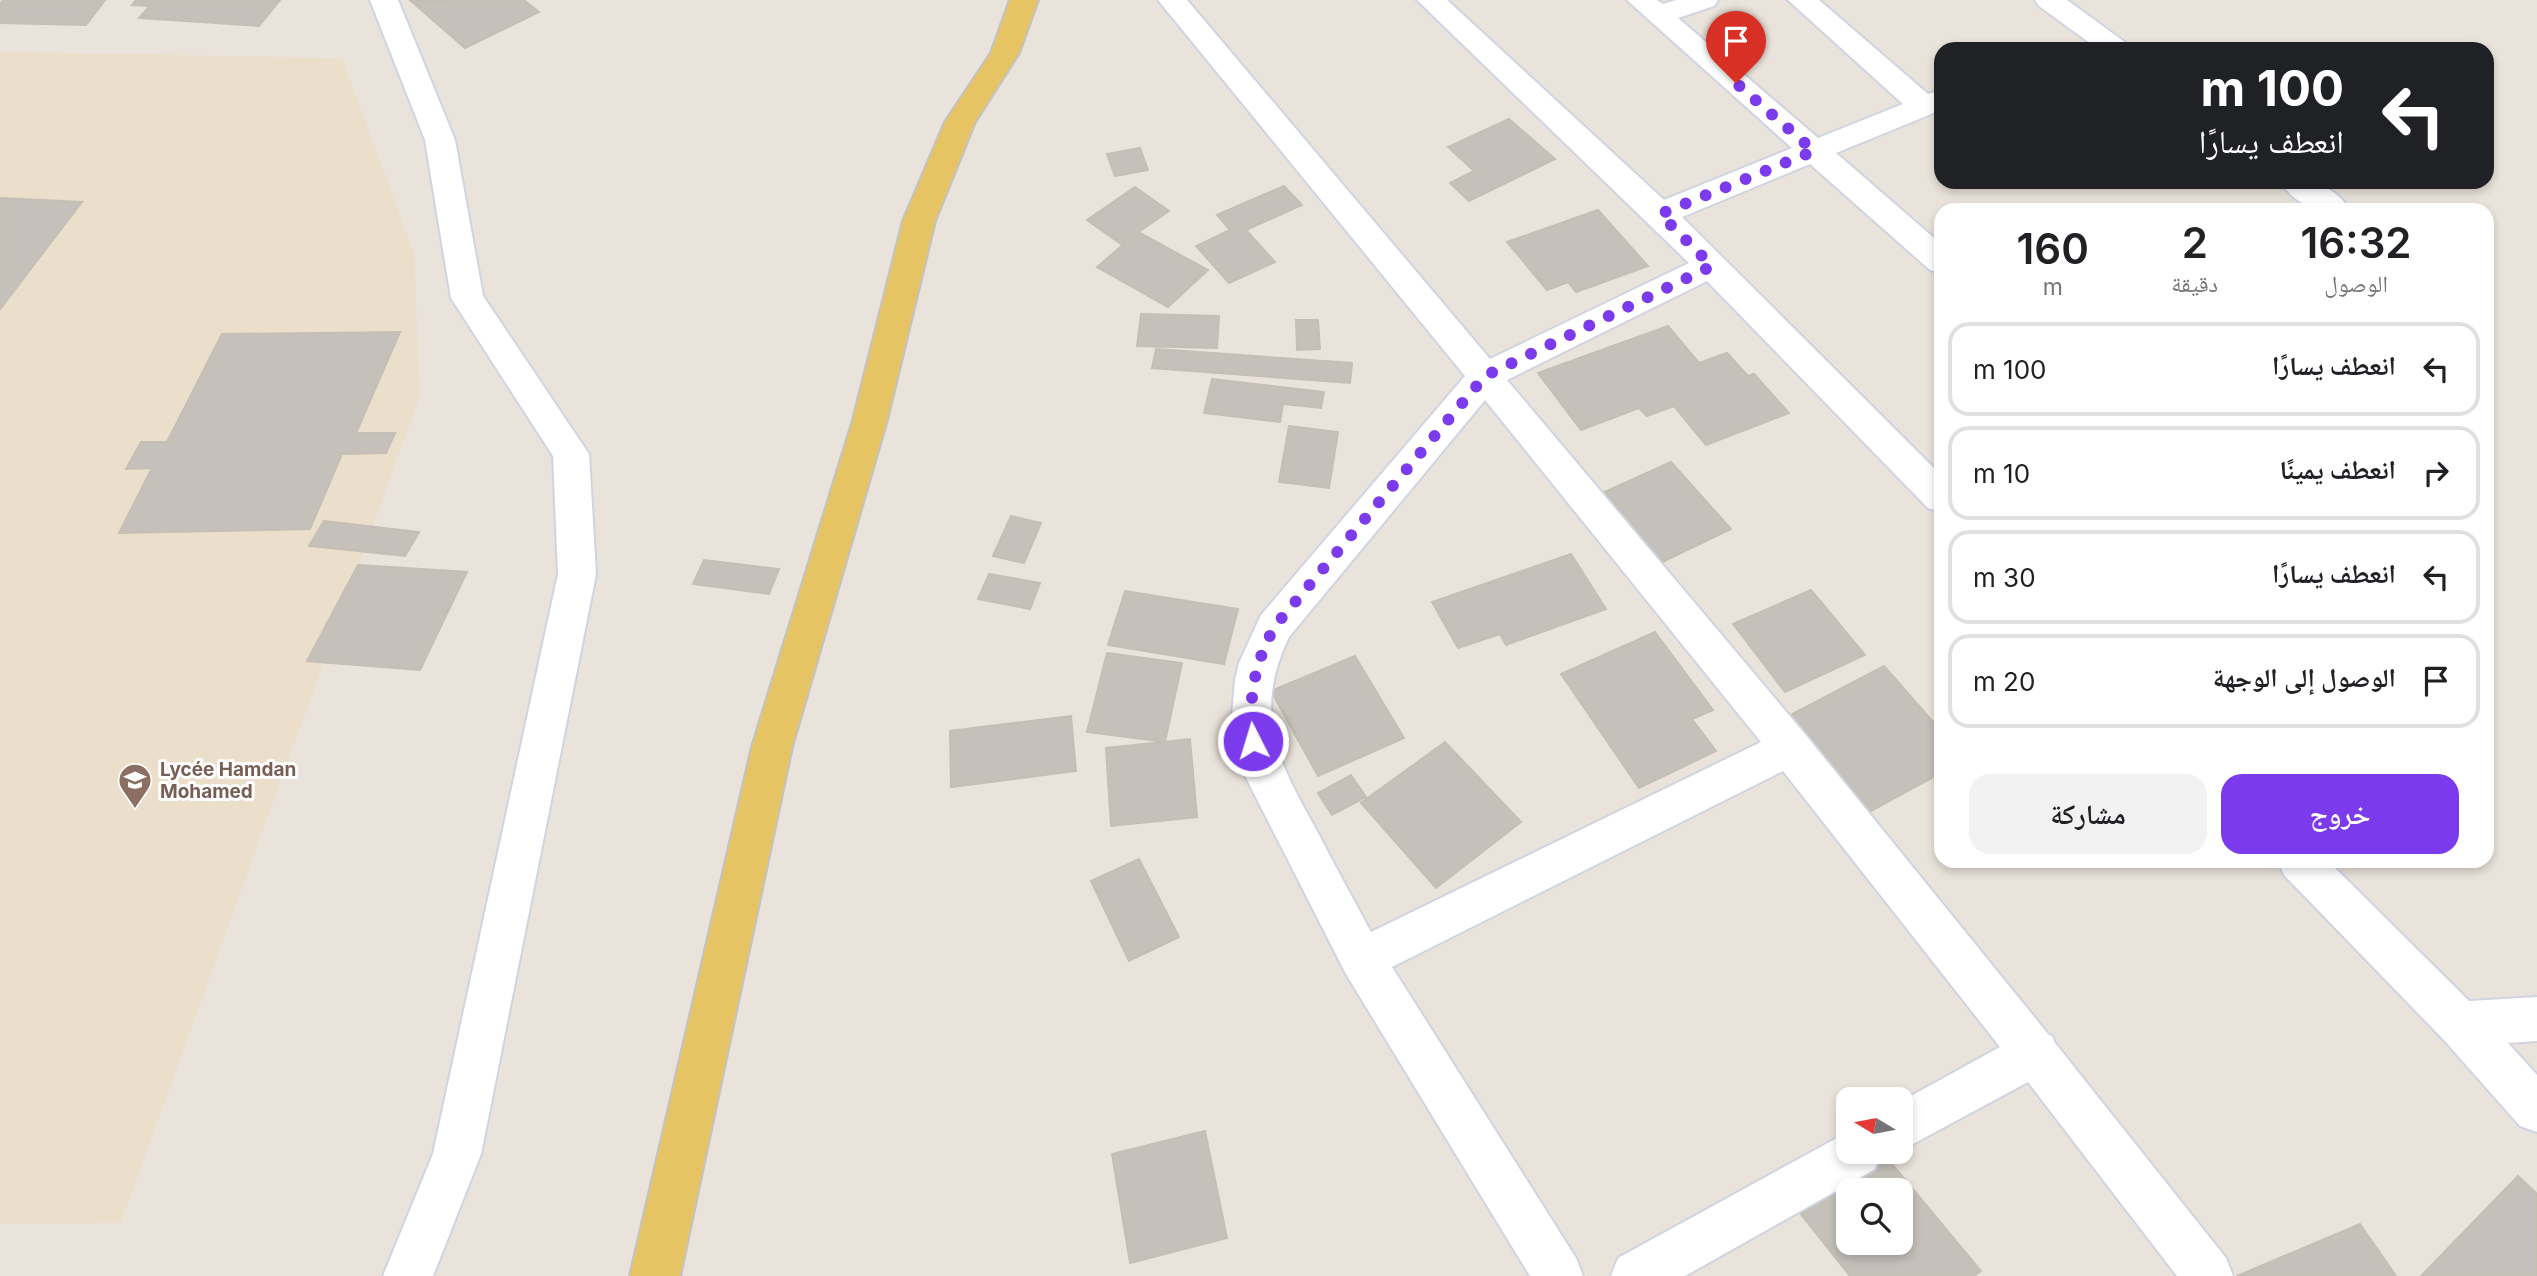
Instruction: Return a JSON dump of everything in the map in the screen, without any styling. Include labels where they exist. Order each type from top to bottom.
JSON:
[{"type":"main road","points":[[655,1276],[772,747],[870,420],[919,220],[960,122],[1005,53],[1024,0]]},
{"type":"street","points":[[384,0],[440,140],[467,298],[571,454],[577,574],[457,1154],[408,1276]]},
{"type":"street","points":[[1172,0],[1791,747],[2036,1052],[2208,1276]]},
{"type":"street","points":[[1431,0],[1660,214],[1934,491]]},
{"type":"street","points":[[1650,7],[1704,0]]},
{"type":"street","points":[[1660,214],[1932,103],[1802,0]]},
{"type":"street","points":[[2049,0],[2107,42]]},
{"type":"street","points":[[1650,7],[1934,256]]},
{"type":"street","points":[[2306,189],[2324,203]]},
{"type":"street","points":[[1558,1276],[1362,959],[1263,772],[1249,710],[1253,681],[1261,652],[1275,626],[1485,376],[1712,266]]},
{"type":"street","points":[[1362,959],[1791,747]]},
{"type":"street","points":[[2306,868],[2460,1024],[2537,1109]]},
{"type":"street","points":[[2460,1024],[2537,1019]]},
{"type":"street","points":[[1913,1121],[2036,1052]]},
{"type":"street","points":[[1636,1276],[1837,1164]]},
{"type":"shaded area","name":"Lycée Hamdan Mohamed","points":[[0,52],[342,58],[414,253],[420,396],[121,1223],[0,1224]]},
{"type":"building","points":[[3,0],[105,0],[86,25],[0,23],[0,4]]},
{"type":"building","points":[[136,0],[280,0],[259,26],[139,18],[150,6],[132,5]]},
{"type":"building","points":[[524,0],[539,12],[465,48],[411,1]]},
{"type":"building","points":[[1509,119],[1555,159],[1469,201],[1450,183],[1474,171],[1448,147]]},
{"type":"building","points":[[1140,148],[1148,170],[1115,176],[1107,154]]},
{"type":"building","points":[[1284,186],[1302,205],[1246,230],[1275,262],[1229,283],[1196,246],[1230,230],[1217,215]]},
{"type":"building","points":[[1135,187],[1169,211],[1121,244],[1087,220]]},
{"type":"building","points":[[0,198],[82,202],[0,309]]},
{"type":"building","points":[[1598,210],[1648,266],[1576,292],[1568,282],[1547,290],[1507,242]]},
{"type":"building","points":[[1138,232],[1208,270],[1168,307],[1097,267]]},
{"type":"building","points":[[1141,314],[1219,316],[1217,348],[1137,346]]},
{"type":"building","points":[[1296,320],[1318,320],[1320,349],[1297,350]]},
{"type":"building","points":[[1668,326],[1699,363],[1727,353],[1748,376],[1754,374],[1789,413],[1706,445],[1674,406],[1647,416],[1639,408],[1581,430],[1538,373]]},
{"type":"building","points":[[400,332],[356,433],[395,433],[386,453],[342,454],[310,529],[119,533],[152,468],[126,469],[141,442],[167,442],[222,334]]},
{"type":"building","points":[[1156,349],[1352,363],[1350,383],[1152,368]]},
{"type":"building","points":[[1212,379],[1324,392],[1321,408],[1283,404],[1280,422],[1204,413]]},
{"type":"building","points":[[1289,426],[1338,432],[1329,488],[1279,482]]},
{"type":"building","points":[[1671,462],[1731,529],[1650,568],[1591,498]]},
{"type":"building","points":[[1011,516],[1041,523],[1024,563],[993,556]]},
{"type":"building","points":[[324,521],[419,532],[405,556],[309,546]]},
{"type":"building","points":[[1571,554],[1606,609],[1506,645],[1500,634],[1458,648],[1432,602]]},
{"type":"building","points":[[704,560],[779,569],[769,594],[693,584]]},
{"type":"building","points":[[358,565],[467,572],[420,670],[307,661]]},
{"type":"building","points":[[989,574],[1040,583],[1030,609],[978,599]]},
{"type":"building","points":[[1811,590],[1865,655],[1785,692],[1733,624]]},
{"type":"building","points":[[1125,591],[1238,609],[1224,664],[1108,645]]},
{"type":"building","points":[[1655,632],[1713,710],[1692,719],[1716,751],[1639,788],[1561,674]]},
{"type":"building","points":[[1107,653],[1182,663],[1165,742],[1087,732]]},
{"type":"building","points":[[1355,656],[1404,738],[1318,776],[1271,691]]},
{"type":"building","points":[[1884,666],[1934,723],[1934,777],[1858,818],[1779,721]]},
{"type":"building","points":[[1071,716],[1076,771],[951,787],[950,731]]},
{"type":"building","points":[[1190,739],[1197,817],[1111,826],[1106,748]]},
{"type":"building","points":[[1445,742],[1521,822],[1436,888],[1361,803]]},
{"type":"building","points":[[1351,775],[1366,797],[1332,815],[1318,793]]},
{"type":"building","points":[[1139,859],[1179,937],[1129,961],[1091,881]]},
{"type":"building","points":[[1205,1131],[1227,1238],[1130,1263],[1112,1154]]},
{"type":"building","points":[[1853,1164],[1892,1164],[1904,1178],[1836,1178],[1836,1255],[1913,1255],[1913,1189],[1981,1271],[1974,1276],[1850,1276],[1796,1208]]},
{"type":"building","points":[[2518,1176],[2537,1194],[2537,1276],[2421,1276]]},
{"type":"building","points":[[2360,1224],[2396,1276],[2237,1276]]},
{"type":"place","name":"Lycée Hamdan Mohamed","points":[[135,810]]},
{"type":"route","points":[[1253,741],[1249,710],[1253,681],[1261,652],[1275,626],[1485,376],[1712,266],[1660,214],[1814,151],[1736,83]]}]
